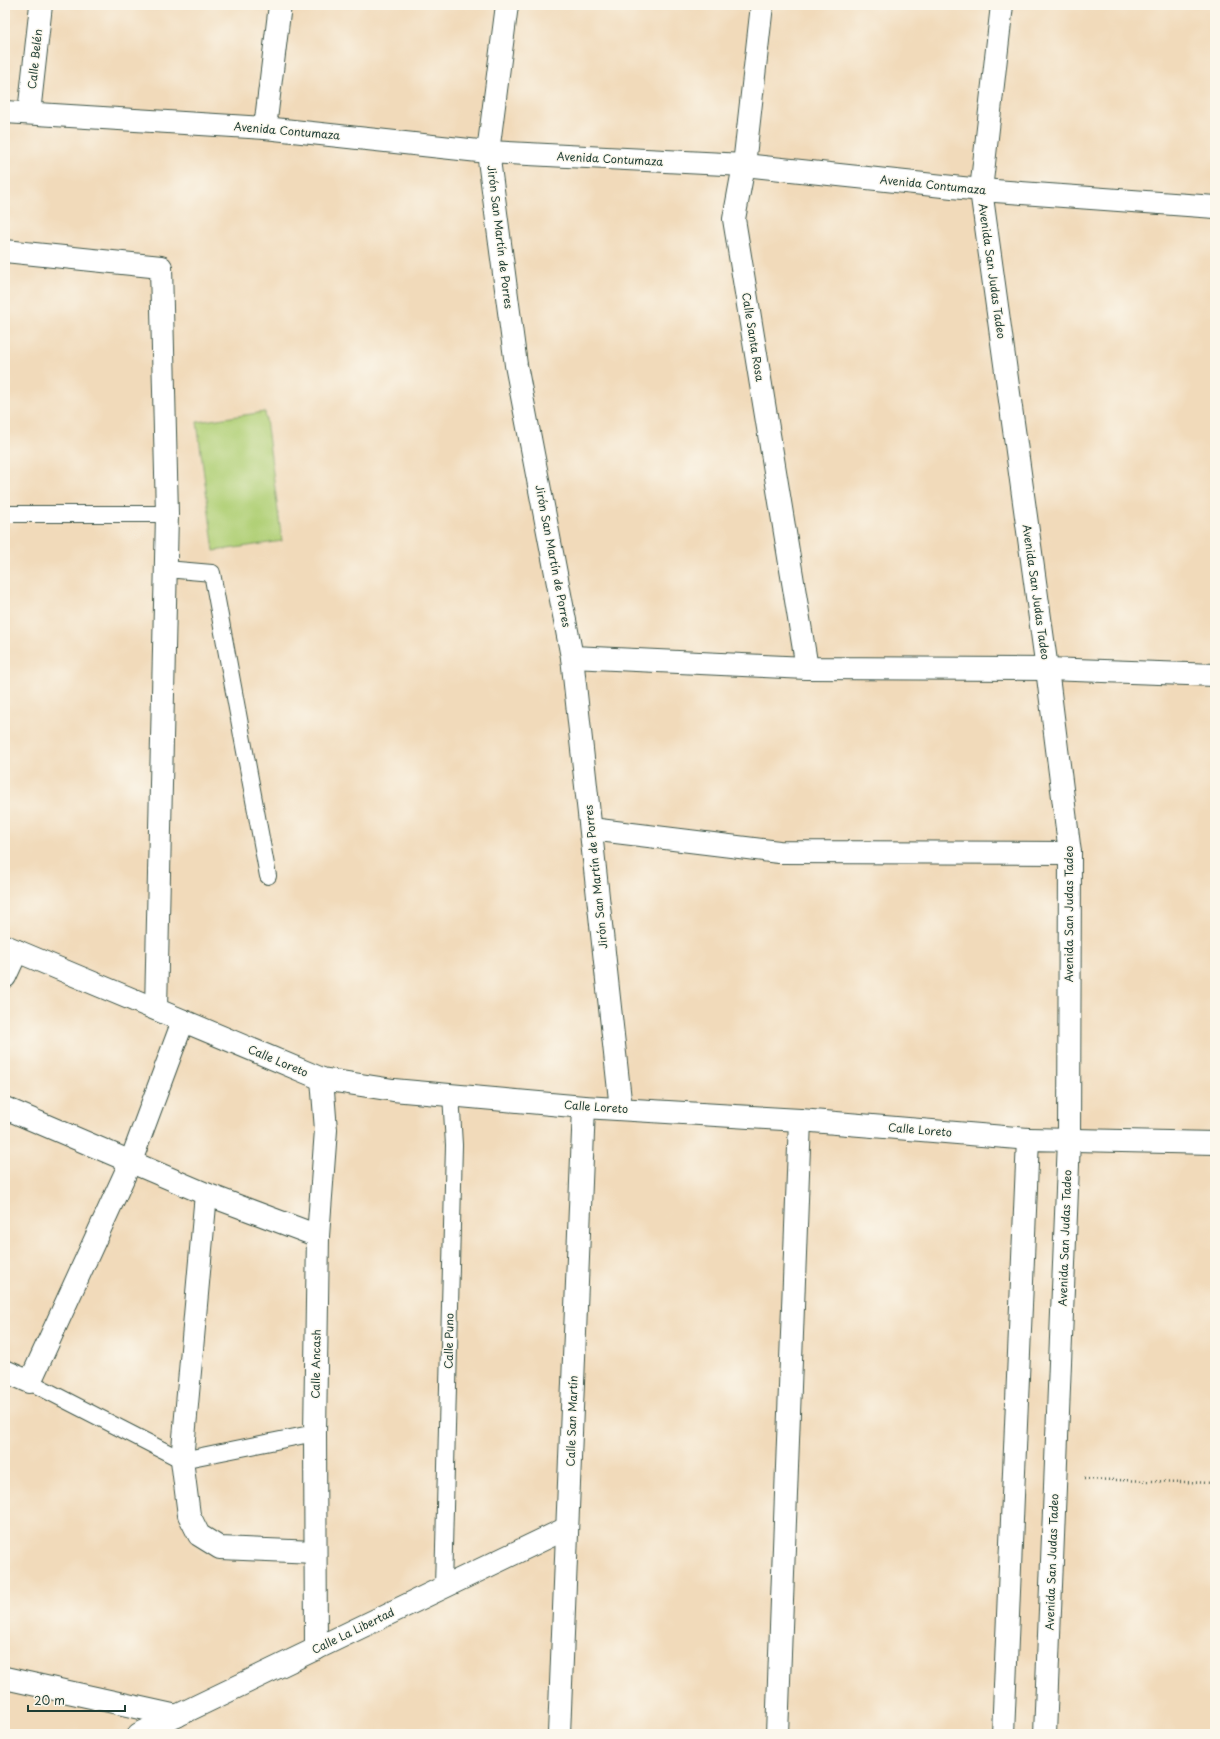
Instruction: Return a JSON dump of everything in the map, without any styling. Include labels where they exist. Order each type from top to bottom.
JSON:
[{"type":"street","name":"Calle Belén","points":[[29,113],[41,5]]},
{"type":"street","points":[[265,128],[280,5]]},
{"type":"street","name":"Jirón San Martín de Porres","points":[[507,5],[488,152],[516,365],[572,657],[621,1109]]},
{"type":"street","name":"Calle Santa Rosa","points":[[762,5],[744,165],[734,219],[807,668]]},
{"type":"street","name":"Avenida San Judas Tadeo","points":[[1002,5],[981,190],[1047,670],[1070,853],[1069,1140],[1045,1734]]},
{"type":"street","name":"Avenida Contumaza","points":[[5,112],[265,128],[488,152],[744,165],[981,190],[1215,207]]},
{"type":"street","points":[[5,251],[161,266],[167,514],[156,1009]]},
{"type":"street","points":[[572,657],[807,668],[1047,670],[1215,675]]},
{"type":"street","points":[[591,829],[779,852],[1070,853]]},
{"type":"street","points":[[5,977],[11,949]]},
{"type":"street","name":"Calle Loreto","points":[[11,949],[322,1079],[393,1090],[584,1107],[800,1120],[1028,1139],[1215,1143]]},
{"type":"street","points":[[5,1371],[30,1382],[131,1161],[183,1021]]},
{"type":"street","name":"Calle Ancash","points":[[316,1649],[315,1433],[318,1236],[326,1130],[322,1079]]},
{"type":"street","name":"Calle San Martín","points":[[559,1734],[584,1107]]},
{"type":"street","points":[[5,1108],[206,1194],[318,1236]]},
{"type":"street","points":[[777,1734],[800,1120]]},
{"type":"street","points":[[1003,1734],[1028,1139]]},
{"type":"street","points":[[206,1194],[182,1460],[189,1515],[199,1535],[220,1548],[316,1552]]},
{"type":"street","name":"Calle La Libertad","points":[[139,1734],[568,1528]]},
{"type":"street","points":[[10,1679],[177,1716]]},
{"type":"lane","points":[[5,514],[167,514]]},
{"type":"lane","points":[[166,569],[212,573],[268,876]]},
{"type":"lane","name":"Calle Puno","points":[[443,1588],[454,1145],[451,1094]]},
{"type":"lane","points":[[30,1382],[182,1460],[315,1433]]},
{"type":"path","points":[[1055,1479],[1215,1483]]},
{"type":"green space","points":[[265,412],[282,541],[214,551],[197,422]]}]
